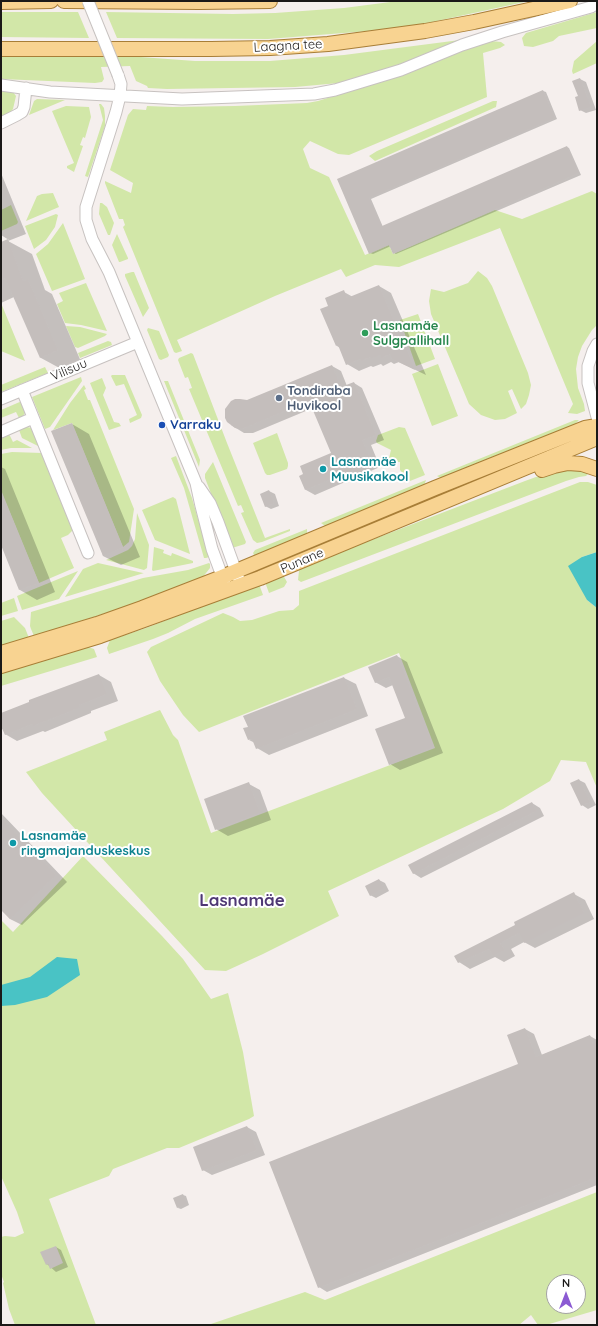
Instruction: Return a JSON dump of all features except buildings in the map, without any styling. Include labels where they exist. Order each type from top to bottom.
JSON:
[{"type":"main road","points":[[1,2],[51,1]]},
{"type":"main road","points":[[64,1],[270,1]]},
{"type":"main road","name":"Laagna tee","points":[[1,49],[211,49],[270,48],[328,44],[425,31],[570,1]]},
{"type":"main road","name":"Punane","points":[[1,652],[97,624],[142,608],[222,577],[549,442],[585,428],[597,426]]},
{"type":"main road","name":"Punane","points":[[1,666],[100,636],[228,590],[497,481],[597,438]]},
{"type":"main road","points":[[497,481],[568,463],[582,464],[597,469]]},
{"type":"street","points":[[88,1],[121,84],[116,112],[86,207],[85,213],[88,230],[109,272],[196,483],[212,549],[228,590]]},
{"type":"street","points":[[1,85],[50,92],[182,98],[314,94],[335,90],[401,70],[496,34],[591,7],[597,3]]},
{"type":"street","points":[[3,122],[22,112],[26,88]]},
{"type":"street","name":"Vilisuu","points":[[1,399],[138,342]]},
{"type":"street","points":[[597,344],[588,366],[588,383],[597,417]]},
{"type":"street","points":[[22,390],[88,553]]},
{"type":"street","points":[[1,432],[33,418]]},
{"type":"street","points":[[196,483],[210,503],[241,585]]},
{"type":"green space","points":[[398,1],[529,1],[423,24],[369,31],[268,39],[117,38],[106,12],[233,14],[275,13],[344,8]]},
{"type":"green space","points":[[1,12],[78,12],[89,38],[1,37]]},
{"type":"green space","points":[[597,12],[597,28],[559,36],[553,41],[533,47],[524,46],[522,38],[526,33]]},
{"type":"green space","points":[[460,40],[409,62],[339,83],[295,87],[148,88],[147,86],[136,81],[130,66],[101,67],[104,79],[102,82],[95,83],[1,79],[1,57],[127,56],[195,61],[270,61],[344,55]]},
{"type":"green space","points":[[491,41],[501,42],[505,45],[483,53],[487,97],[349,155],[338,154],[310,141],[303,149],[310,168],[329,177],[365,255],[389,245],[393,254],[495,210],[522,219],[592,191],[597,194],[597,325],[582,346],[576,369],[578,388],[585,411],[577,414],[568,413],[573,404],[500,228],[399,267],[375,265],[346,277],[341,269],[275,296],[177,340],[182,351],[176,353],[174,352],[123,227],[125,225],[123,219],[119,219],[105,183],[105,181],[131,193],[133,183],[110,170],[128,115],[133,109],[146,110],[147,106],[235,106],[307,103],[318,101],[413,71],[473,46]]},
{"type":"green space","points":[[597,41],[597,63],[573,74],[572,71],[574,61]]},
{"type":"green space","points":[[1,90],[13,92],[16,96],[13,109],[10,113],[2,116]]},
{"type":"green space","points":[[37,99],[65,100],[29,115],[34,101]]},
{"type":"green space","points":[[493,101],[497,101],[496,107],[375,161],[369,156],[377,151]]},
{"type":"green space","points":[[99,104],[101,104],[104,108],[105,126],[88,177],[85,176],[103,120]]},
{"type":"green space","points":[[66,106],[89,107],[91,117],[85,138],[83,137],[80,145],[83,146],[74,172],[67,168],[67,166],[74,163],[52,111]]},
{"type":"green space","points":[[53,193],[59,207],[26,221],[37,196]]},
{"type":"green space","points":[[100,203],[107,207],[114,223],[110,235],[108,235],[99,214]]},
{"type":"green space","points":[[11,205],[18,222],[17,224],[1,231],[1,210]]},
{"type":"green space","points":[[56,214],[58,215],[55,227],[46,240],[34,249],[25,226]]},
{"type":"green space","points":[[63,223],[85,279],[52,291],[36,254],[48,244]]},
{"type":"green space","points":[[117,234],[128,258],[120,262],[112,245]]},
{"type":"green space","points":[[478,271],[487,278],[492,286],[528,373],[531,385],[526,404],[521,409],[512,389],[508,391],[517,413],[505,419],[495,420],[481,415],[469,404],[431,314],[429,301],[431,289],[444,292],[468,283]]},
{"type":"green space","points":[[134,272],[149,308],[143,317],[125,276],[125,274]]},
{"type":"green space","points":[[86,283],[107,331],[65,323],[57,304],[63,301],[59,293]]},
{"type":"green space","points":[[1,303],[20,349],[25,361],[1,351]]},
{"type":"green space","points":[[418,314],[435,359],[416,366],[400,320]]},
{"type":"green space","points":[[66,326],[80,327],[107,334],[78,348],[75,347]]},
{"type":"green space","points":[[148,328],[159,331],[169,355],[168,357],[161,360],[159,359],[147,330]]},
{"type":"green space","points":[[108,341],[111,342],[112,345],[80,358],[78,353]]},
{"type":"green space","points":[[191,353],[193,354],[265,538],[290,529],[290,531],[262,542],[257,543],[253,540],[241,513],[244,512],[241,505],[238,506],[189,389],[192,388],[188,377],[185,378],[178,360],[179,358]]},
{"type":"green space","points":[[438,364],[458,416],[432,426],[412,374]]},
{"type":"green space","points":[[45,367],[48,373],[1,392],[1,385]]},
{"type":"green space","points":[[125,375],[142,415],[141,418],[130,423],[129,419],[137,415],[124,384],[116,386],[111,376]]},
{"type":"green space","points":[[81,377],[82,381],[50,427],[45,429],[32,397]]},
{"type":"green space","points":[[102,378],[106,388],[103,395],[114,422],[119,423],[121,426],[109,430],[90,383]]},
{"type":"green space","points":[[164,381],[168,381],[200,460],[199,467]]},
{"type":"green space","points":[[84,385],[86,389],[84,390],[88,400],[90,400],[134,509],[129,542],[123,547],[72,423],[53,430],[70,403]]},
{"type":"green space","points":[[22,401],[25,407],[25,413],[20,420],[16,412],[1,418],[1,410]]},
{"type":"green space","points":[[575,420],[579,420],[574,425],[441,478],[437,476]]},
{"type":"green space","points":[[27,427],[32,428],[40,447],[22,438],[19,430]]},
{"type":"green space","points":[[399,427],[405,428],[425,475],[410,481],[400,470],[400,462],[388,462],[391,450],[377,443],[376,441],[378,435]]},
{"type":"green space","points":[[277,433],[288,466],[287,469],[267,475],[253,443]]},
{"type":"green space","points":[[9,434],[13,442],[17,440],[32,448],[11,448],[1,450],[1,437]]},
{"type":"green space","points":[[12,452],[42,453],[72,526],[72,531],[68,535],[61,538],[74,568],[39,583],[1,490],[1,454]]},
{"type":"green space","points":[[176,456],[192,498],[209,557],[206,558],[204,558],[184,488],[171,458]]},
{"type":"green space","points":[[213,462],[246,542],[245,544],[232,548],[205,478],[205,474]]},
{"type":"green space","points":[[558,469],[590,472],[586,476],[566,481],[301,582],[298,580],[301,567]]},
{"type":"green space","points":[[426,480],[424,486],[329,526],[325,526],[321,523]]},
{"type":"green space","points":[[580,482],[588,482],[597,485],[597,552],[582,557],[587,600],[597,608],[597,788],[586,762],[561,760],[550,781],[503,809],[328,891],[339,916],[226,971],[205,970],[42,793],[26,772],[107,740],[104,732],[160,710],[173,735],[178,740],[211,833],[435,748],[399,653],[199,732],[183,715],[160,681],[147,652],[151,647],[223,613],[240,621],[252,620],[279,611],[293,610],[299,605],[299,591]]},
{"type":"green space","points":[[173,497],[176,499],[190,554],[155,540],[142,510]]},
{"type":"green space","points":[[137,513],[149,545],[147,568],[144,570],[106,560],[128,550],[132,546],[135,539]]},
{"type":"green space","points":[[307,529],[306,536],[255,557],[253,553],[255,550]]},
{"type":"green space","points":[[154,547],[164,550],[163,553],[171,556],[172,553],[193,561],[193,563],[153,571]]},
{"type":"green space","points":[[98,563],[144,573],[65,597],[83,569]]},
{"type":"green space","points":[[209,563],[210,568],[202,578],[153,598],[34,636],[31,629],[31,612],[143,578],[188,570]]},
{"type":"green space","points":[[78,571],[59,599],[22,610],[17,596]]},
{"type":"green space","points":[[283,575],[287,582],[284,587],[269,593],[265,582]]},
{"type":"green space","points":[[259,584],[263,595],[195,619],[168,633],[109,654],[107,648],[110,640],[146,628]]},
{"type":"green space","points":[[14,598],[18,611],[1,616],[1,603]]},
{"type":"green space","points":[[14,617],[25,628],[29,638],[1,646],[1,621]]},
{"type":"green space","points":[[88,647],[94,649],[97,657],[1,686],[1,673]]},
{"type":"green space","points":[[83,856],[183,959],[211,999],[228,993],[243,1052],[254,1116],[179,1148],[167,1148],[113,1169],[109,1176],[49,1199],[96,1325],[15,1325],[9,1309],[1,1274],[1,1237],[15,1237],[24,1233],[17,1212],[1,1176],[1,920],[13,932]]},
{"type":"green space","points":[[597,1192],[597,1310],[586,1313],[586,1274],[546,1274],[546,1314],[583,1314],[546,1325],[538,1325],[531,1315],[519,1325],[208,1325],[305,1292],[325,1300]]},
{"type":"water","points":[[597,552],[597,608],[587,600],[568,566],[582,557]]},
{"type":"water","points":[[57,957],[77,959],[80,975],[47,997],[15,1005],[1,1006],[1,985],[30,977]]},
{"type":"place","name":"Lasnamäe Sulgpallihall","points":[[365,333]]},
{"type":"place","name":"Tondiraba Huvikool","points":[[279,398]]},
{"type":"place","name":"Varraku","points":[[162,425]]},
{"type":"place","name":"Lasnamäe Muusikakool","points":[[323,469]]},
{"type":"place","name":"Lasnamäe ringmajanduskeskus","points":[[13,843]]},
{"type":"district","name":"Lasnamäe","points":[[242,901]]}]
